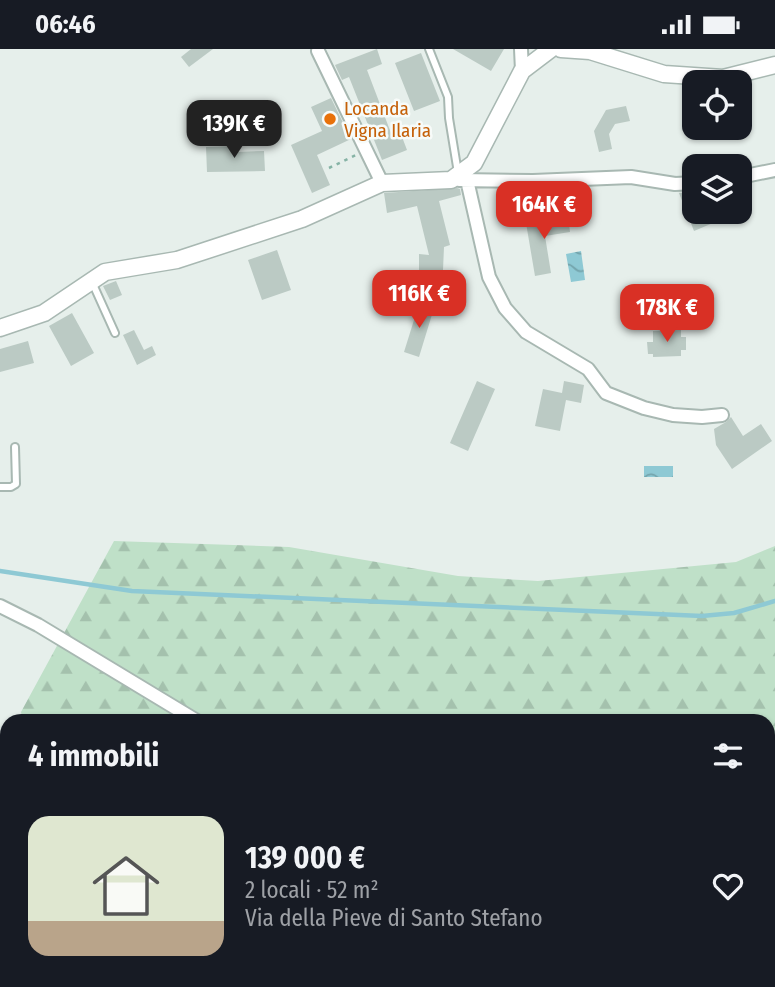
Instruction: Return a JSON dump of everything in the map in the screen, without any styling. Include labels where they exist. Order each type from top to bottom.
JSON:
[{"type":"street","points":[[521,49],[522,71]]},
{"type":"street","points":[[459,178],[474,163],[522,71],[551,49]]},
{"type":"street","points":[[561,49],[590,51],[664,74],[723,78],[775,65]]},
{"type":"street","points":[[317,51],[382,183]]},
{"type":"street","points":[[752,175],[775,170]]},
{"type":"street","points":[[0,328],[44,313],[105,272],[177,260],[289,223],[382,183],[459,178],[533,181],[631,177],[682,184]]},
{"type":"street","points":[[459,178],[489,277],[505,308],[526,332],[588,369],[606,393],[644,408],[673,415],[702,418],[723,415]]},
{"type":"street","points":[[0,607],[37,625],[185,714]]},
{"type":"lane","points":[[429,49],[448,97],[459,178]]},
{"type":"lane","points":[[91,280],[115,333]]},
{"type":"lane","points":[[0,487],[16,485],[15,447]]},
{"type":"path","points":[[329,168],[366,150]]},
{"type":"green space","points":[[114,541],[289,547],[458,576],[538,581],[736,562],[775,546],[775,714],[21,712]]},
{"type":"water","points":[[581,251],[585,280],[571,282],[566,254]]},
{"type":"water","points":[[644,466],[673,466],[673,477],[644,477]]},
{"type":"building","points":[[191,49],[213,49],[189,67],[181,57]]},
{"type":"building","points":[[377,49],[382,64],[367,70],[391,133],[399,129],[407,150],[382,160],[349,77],[342,80],[335,65]]},
{"type":"building","points":[[453,49],[504,49],[491,71]]},
{"type":"building","points":[[421,53],[440,101],[414,111],[395,63]]},
{"type":"building","points":[[331,98],[351,139],[317,155],[330,185],[312,193],[291,145],[322,131],[311,107]]},
{"type":"building","points":[[626,106],[630,121],[615,124],[609,134],[612,149],[599,152],[594,131],[606,110]]},
{"type":"building","points":[[236,146],[236,152],[264,151],[265,171],[207,172],[206,147]]},
{"type":"building","points":[[460,189],[461,195],[439,201],[450,245],[444,247],[443,270],[419,270],[419,254],[429,255],[417,206],[387,213],[384,193]]},
{"type":"building","points":[[568,216],[570,232],[545,236],[551,273],[535,276],[526,223]]},
{"type":"building","points":[[691,224],[711,224],[694,231]]},
{"type":"building","points":[[277,250],[291,290],[262,300],[248,260]]},
{"type":"building","points":[[116,281],[122,295],[110,300],[103,286]]},
{"type":"building","points":[[419,304],[434,308],[419,357],[404,352]]},
{"type":"building","points":[[72,313],[94,353],[71,366],[49,326]]},
{"type":"building","points":[[134,330],[144,350],[152,346],[156,355],[137,365],[123,335]]},
{"type":"building","points":[[681,330],[681,337],[686,337],[686,350],[681,350],[681,356],[653,357],[653,354],[648,354],[647,342],[653,342],[653,331]]},
{"type":"building","points":[[28,341],[34,363],[0,372],[0,349]]},
{"type":"building","points":[[477,381],[495,389],[468,451],[450,443]]},
{"type":"building","points":[[564,381],[584,385],[581,403],[566,400],[560,431],[535,426],[543,389],[562,393]]},
{"type":"building","points":[[731,417],[743,436],[761,424],[772,441],[732,469],[716,445],[714,429]]},
{"type":"waterway","points":[[0,571],[132,591],[702,616],[734,613],[775,601]]},
{"type":"place","name":"Locanda Vigna Ilaria","points":[[330,119]]}]
